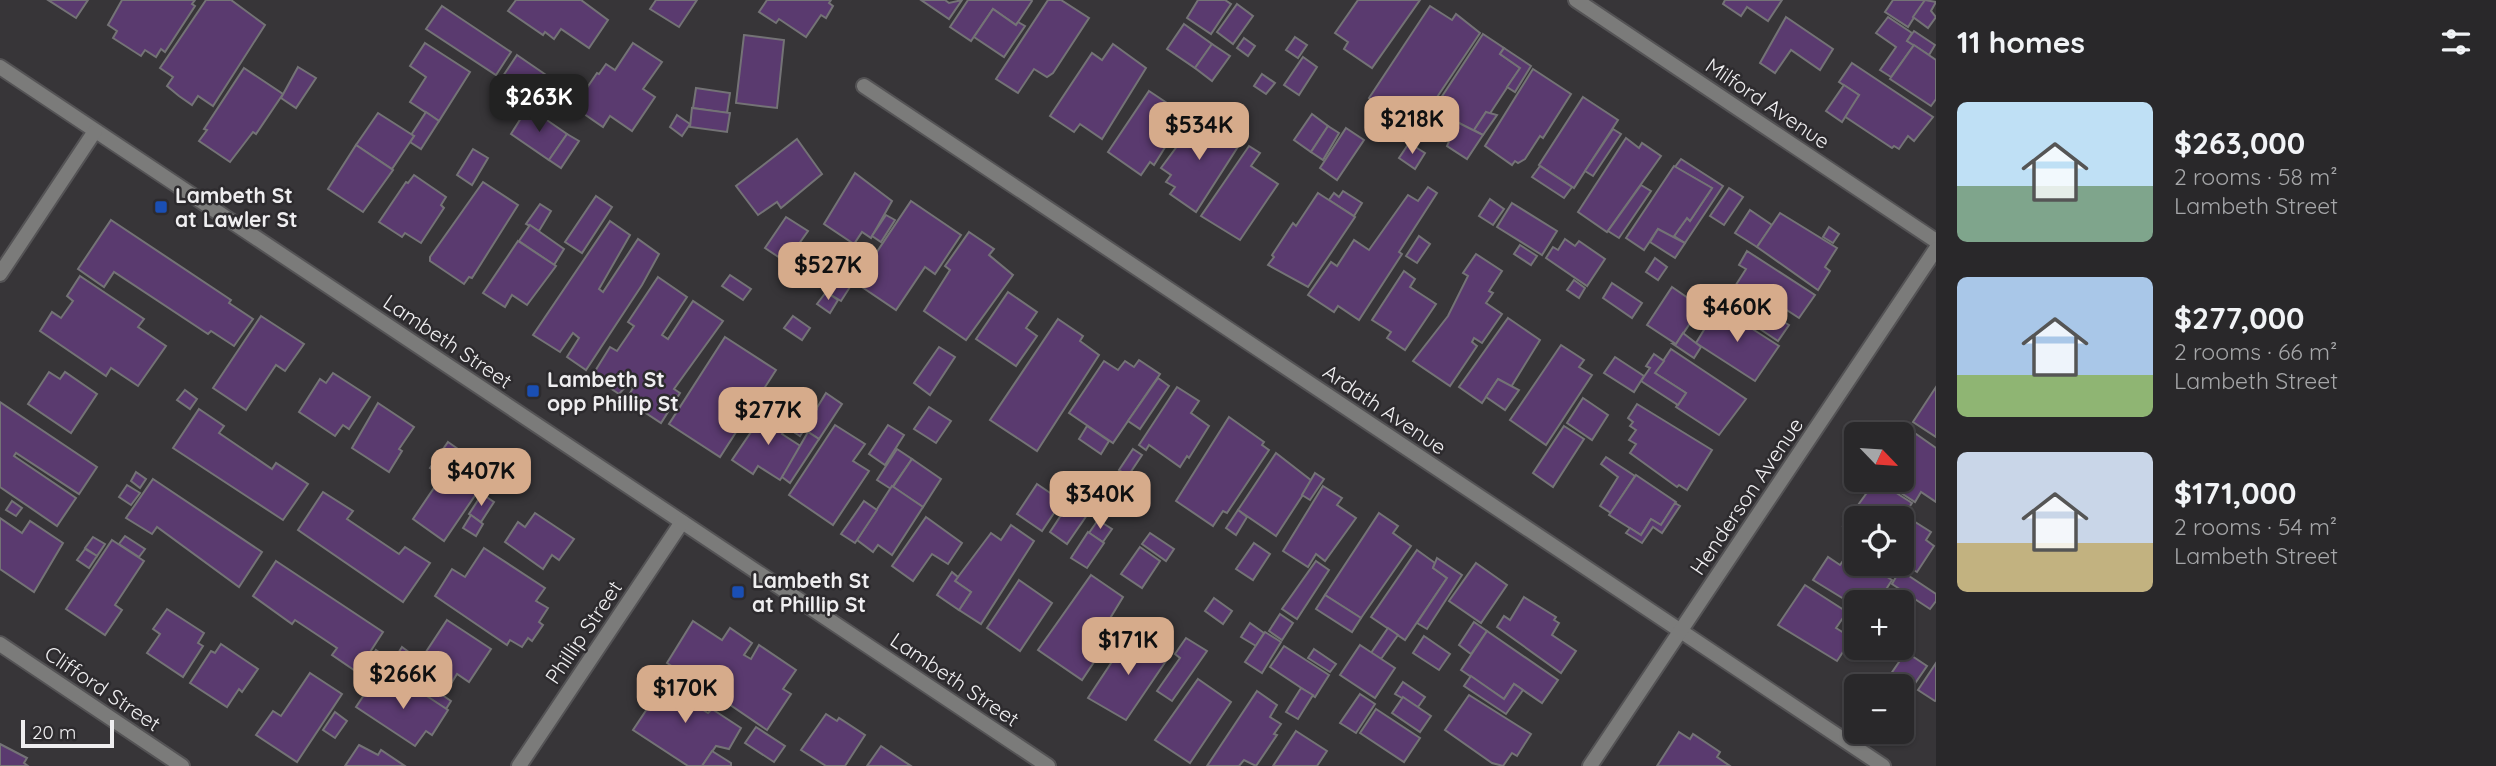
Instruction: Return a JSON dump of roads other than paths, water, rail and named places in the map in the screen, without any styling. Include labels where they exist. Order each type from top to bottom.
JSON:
[{"type":"street","name":"Milford Avenue","points":[[1576,0],[1936,241]]},
{"type":"street","name":"Lambeth Street","points":[[0,67],[1048,766]]},
{"type":"street","name":"Ardath Avenue","points":[[864,86],[1882,766]]},
{"type":"street","points":[[0,274],[95,131]]},
{"type":"street","name":"Henderson Avenue","points":[[1590,766],[1936,249]]},
{"type":"street","name":"Phillip Street","points":[[519,766],[682,522]]},
{"type":"street","name":"Clifford Street","points":[[0,644],[182,766]]},
{"type":"place","name":"Lambeth St at Lawler St","points":[[161,207]]},
{"type":"place","name":"Lambeth St opp Phillip St","points":[[533,391]]},
{"type":"place","name":"Lambeth St at Phillip St","points":[[738,592]]}]
